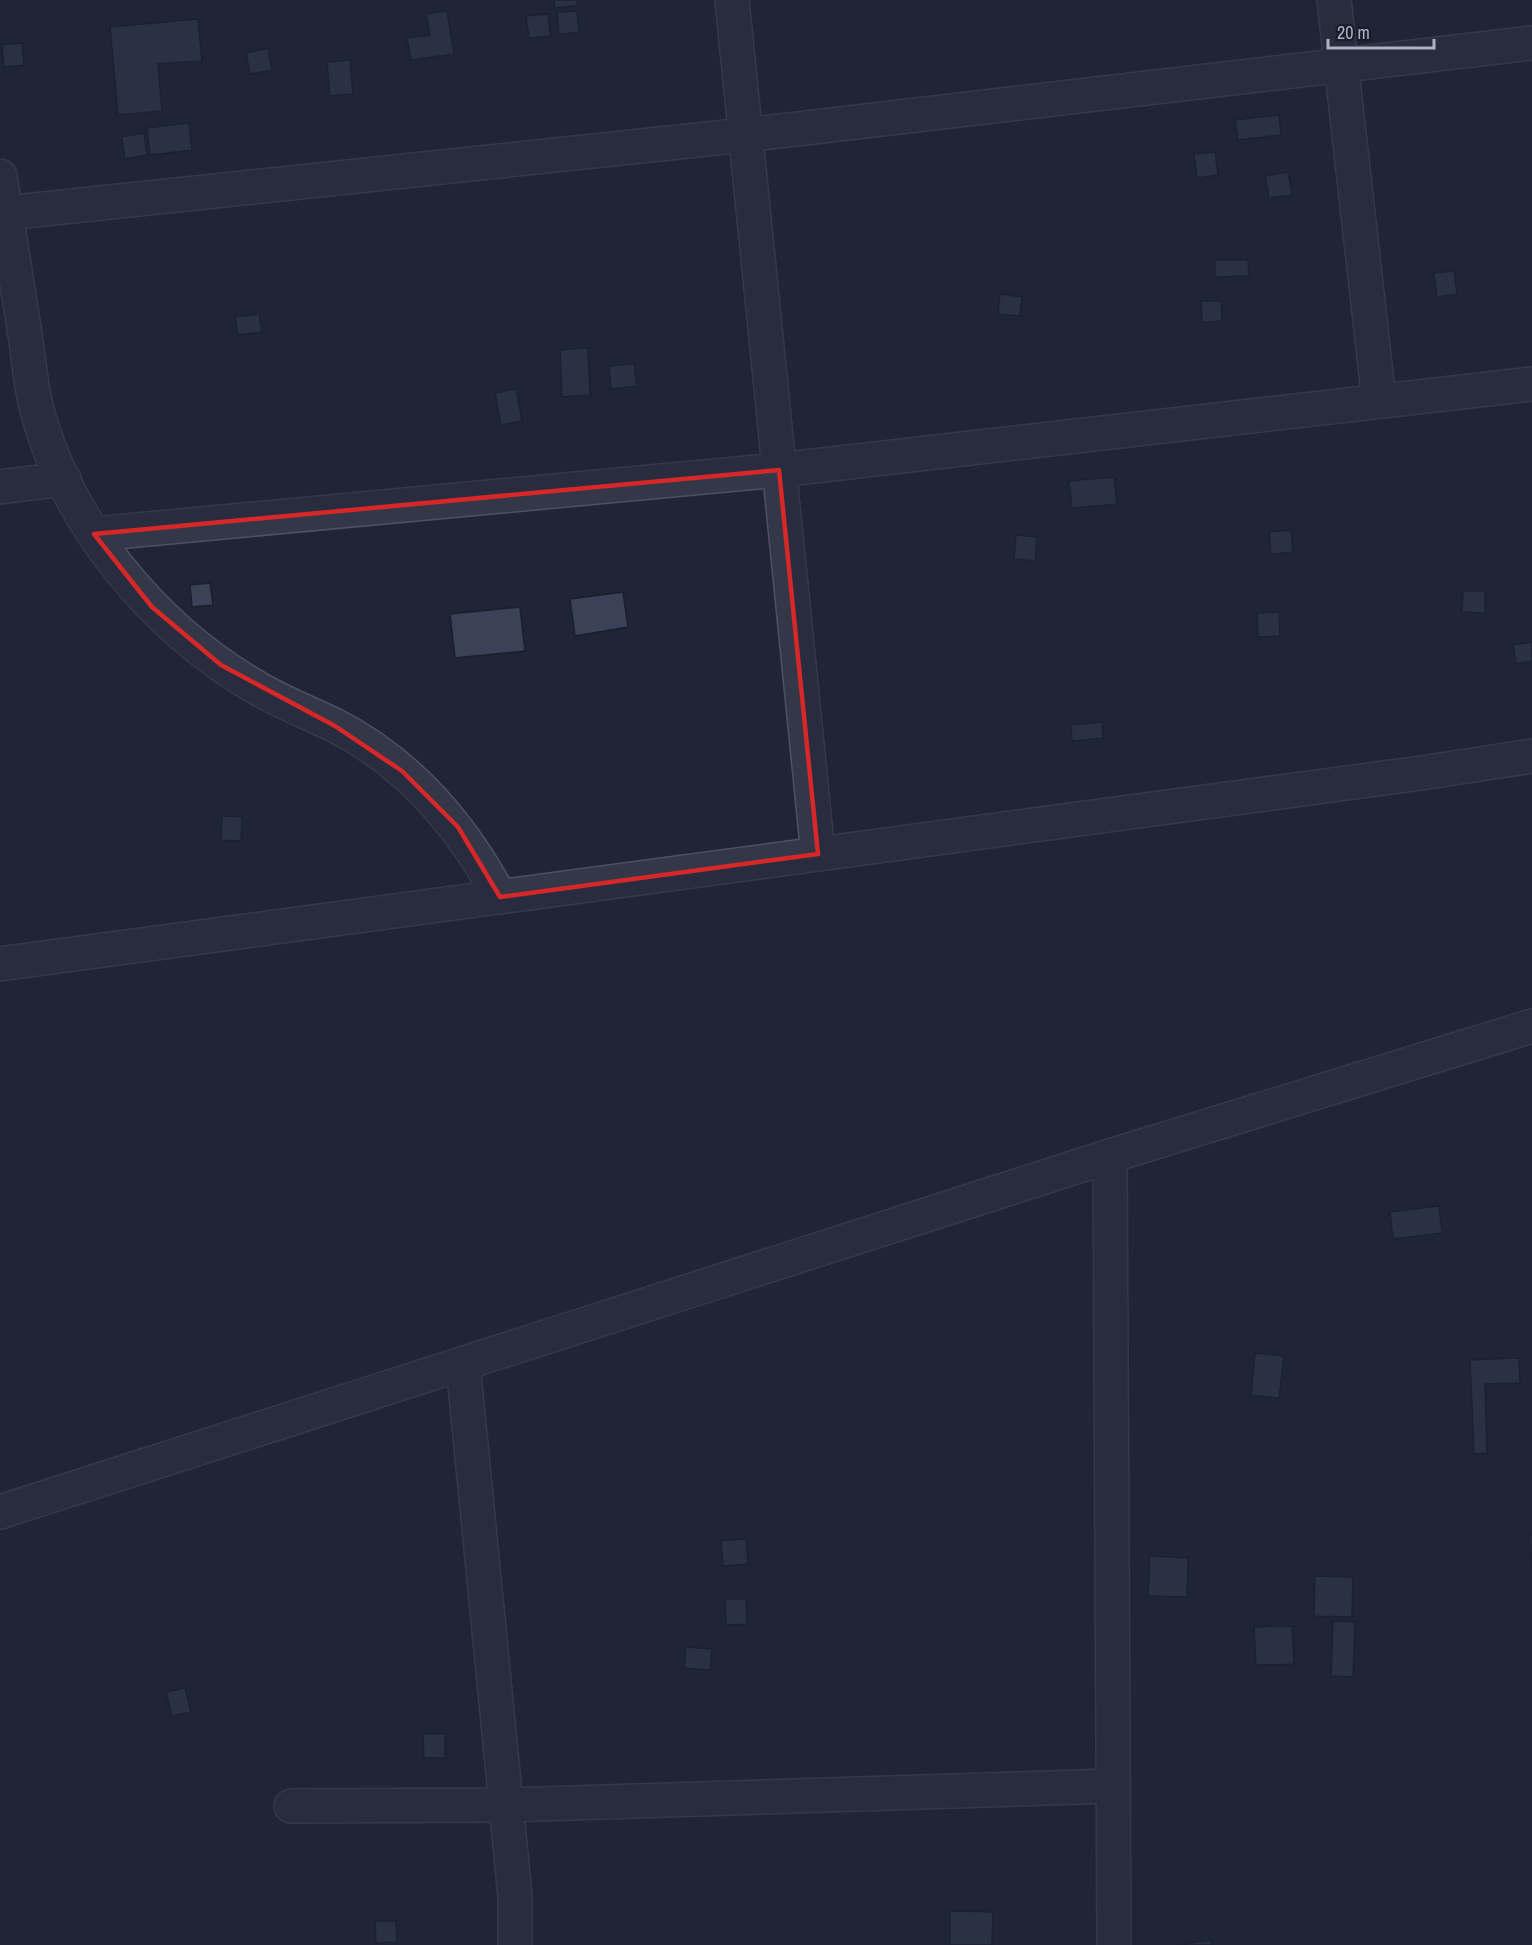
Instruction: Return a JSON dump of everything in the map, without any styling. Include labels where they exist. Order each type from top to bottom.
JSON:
[{"type":"street","points":[[732,0],[818,854]]},
{"type":"street","points":[[1334,0],[1379,401]]},
{"type":"street","points":[[6,213],[745,135],[1532,43]]},
{"type":"street","points":[[0,176],[35,402],[50,448],[94,534],[122,573],[152,607],[185,638],[221,665],[259,689],[335,726],[370,747],[402,771],[432,798],[458,827],[481,861],[500,897]]},
{"type":"street","points":[[94,534],[779,470],[1532,384]]},
{"type":"street","points":[[0,487],[64,479]]},
{"type":"street","points":[[0,964],[1421,773],[1532,756]]},
{"type":"street","points":[[0,1512],[1110,1156],[1532,1026]]},
{"type":"street","points":[[1110,1156],[1114,1945]]},
{"type":"street","points":[[463,1364],[506,1805],[514,1896],[515,1945]]},
{"type":"street","points":[[291,1806],[506,1805],[1113,1786]]},
{"type":"highlighted area","points":[[779,470],[818,854],[500,897],[458,827],[402,771],[335,726],[221,665],[152,607],[94,534]]},
{"type":"building","points":[[554,0],[577,0],[578,5],[555,8]]},
{"type":"building","points":[[447,11],[454,54],[411,60],[407,38],[430,35],[426,14]]},
{"type":"building","points":[[577,11],[579,32],[559,34],[557,12]]},
{"type":"building","points":[[548,14],[550,36],[529,38],[526,16]]},
{"type":"building","points":[[198,19],[202,61],[158,64],[162,111],[118,115],[110,27]]},
{"type":"building","points":[[22,43],[24,65],[4,67],[2,45]]},
{"type":"building","points":[[268,48],[272,70],[250,74],[246,53]]},
{"type":"building","points":[[350,60],[353,94],[330,96],[327,62]]},
{"type":"building","points":[[1279,115],[1281,135],[1238,140],[1235,120]]},
{"type":"building","points":[[189,123],[192,150],[150,155],[147,128]]},
{"type":"building","points":[[144,133],[147,155],[125,159],[122,137]]},
{"type":"building","points":[[1215,152],[1218,175],[1197,178],[1194,154]]},
{"type":"building","points":[[1288,172],[1292,195],[1269,198],[1265,176]]},
{"type":"building","points":[[1215,260],[1248,260],[1249,276],[1215,277]]},
{"type":"building","points":[[1454,271],[1457,294],[1437,297],[1434,273]]},
{"type":"building","points":[[1000,294],[1022,297],[1020,316],[998,314]]},
{"type":"building","points":[[1201,301],[1221,301],[1222,321],[1202,322]]},
{"type":"building","points":[[259,314],[262,332],[238,335],[235,317]]},
{"type":"building","points":[[588,348],[590,395],[562,397],[560,350]]},
{"type":"building","points":[[634,364],[637,386],[611,389],[609,366]]},
{"type":"building","points":[[516,389],[522,421],[501,425],[495,393]]},
{"type":"building","points":[[1114,477],[1117,504],[1072,508],[1069,481]]},
{"type":"building","points":[[1291,530],[1293,552],[1271,554],[1269,532]]},
{"type":"building","points":[[1016,535],[1037,537],[1035,561],[1014,559]]},
{"type":"building","points":[[210,583],[213,605],[192,607],[190,585]]},
{"type":"building","points":[[1463,591],[1485,591],[1485,613],[1462,612]]},
{"type":"building","points":[[623,592],[628,627],[575,636],[570,599]]},
{"type":"building","points":[[520,607],[525,651],[455,658],[450,614]]},
{"type":"building","points":[[1279,612],[1280,636],[1258,637],[1257,613]]},
{"type":"building","points":[[1532,642],[1532,661],[1516,664],[1513,645]]},
{"type":"building","points":[[1102,722],[1103,738],[1072,741],[1071,725]]},
{"type":"building","points":[[222,816],[242,817],[241,841],[221,840]]},
{"type":"building","points":[[1439,1206],[1442,1233],[1393,1239],[1390,1212]]},
{"type":"building","points":[[1255,1353],[1284,1356],[1279,1398],[1251,1395]]},
{"type":"building","points":[[1519,1358],[1520,1383],[1485,1384],[1487,1453],[1474,1454],[1470,1360]]},
{"type":"building","points":[[1529,1535],[1532,1535],[1532,1571]]},
{"type":"building","points":[[746,1539],[748,1564],[723,1566],[721,1541]]},
{"type":"building","points":[[1150,1556],[1188,1558],[1187,1597],[1148,1596]]},
{"type":"building","points":[[1315,1576],[1353,1577],[1352,1617],[1314,1616]]},
{"type":"building","points":[[725,1599],[746,1599],[747,1624],[726,1625]]},
{"type":"building","points":[[1333,1621],[1355,1622],[1353,1677],[1331,1676]]},
{"type":"building","points":[[1292,1626],[1294,1664],[1256,1665],[1254,1627]]},
{"type":"building","points":[[686,1647],[712,1649],[710,1670],[684,1668]]},
{"type":"building","points":[[185,1688],[191,1712],[172,1716],[166,1692]]},
{"type":"building","points":[[423,1734],[445,1734],[445,1758],[424,1758]]},
{"type":"building","points":[[950,1911],[993,1912],[992,1945],[950,1945]]},
{"type":"building","points":[[375,1921],[396,1921],[397,1942],[376,1943]]},
{"type":"building","points":[[1211,1940],[1212,1945],[1176,1945]]}]
